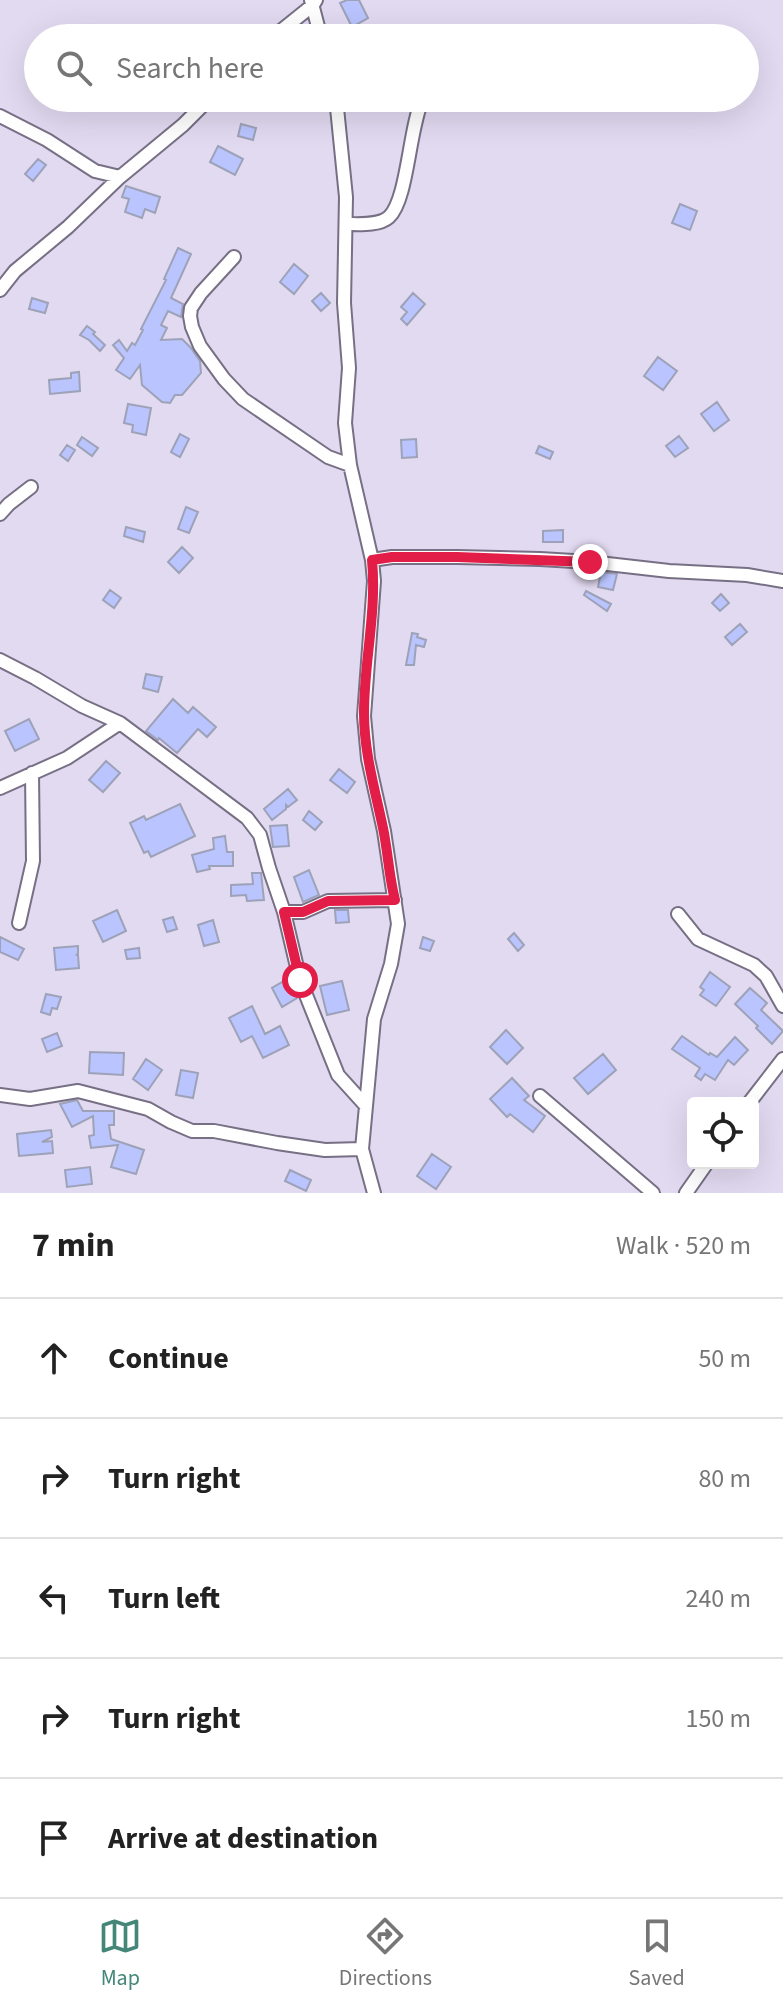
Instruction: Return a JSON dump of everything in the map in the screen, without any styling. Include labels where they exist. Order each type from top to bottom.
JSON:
[{"type":"street","points":[[287,24],[313,2],[318,24]]},
{"type":"street","points":[[0,290],[15,271],[196,112]]},
{"type":"street","points":[[337,112],[346,197],[344,303],[349,368],[345,423],[350,465],[374,581],[364,716],[368,759],[384,831],[398,924],[391,964],[374,1019],[362,1149],[374,1193]]},
{"type":"street","points":[[346,224],[378,222],[388,217],[402,190],[416,112]]},
{"type":"street","points":[[0,116],[47,140],[95,171],[120,177]]},
{"type":"street","points":[[234,257],[191,308],[192,327],[200,346],[243,399],[328,457],[350,465]]},
{"type":"street","points":[[0,514],[31,487]]},
{"type":"street","points":[[372,560],[392,557],[565,560],[669,571],[747,575],[783,581]]},
{"type":"street","points":[[0,660],[82,706],[120,723],[247,818],[260,835],[284,912],[300,980],[338,1075],[366,1106]]},
{"type":"street","points":[[0,788],[67,758],[120,723]]},
{"type":"street","points":[[19,923],[33,861],[32,773]]},
{"type":"street","points":[[284,912],[303,912],[328,901],[395,900]]},
{"type":"street","points":[[678,914],[698,939],[754,965],[766,976],[783,1006]]},
{"type":"street","points":[[754,1097],[783,1059]]},
{"type":"street","points":[[0,1095],[30,1099],[78,1091],[148,1109],[192,1131],[214,1131],[325,1150],[362,1149]]},
{"type":"street","points":[[540,1096],[653,1193]]},
{"type":"street","points":[[686,1193],[703,1169]]},
{"type":"building","points":[[359,0],[368,18],[350,24],[340,3]]},
{"type":"building","points":[[241,124],[256,128],[253,140],[238,136]]},
{"type":"building","points":[[218,146],[243,159],[235,175],[210,162]]},
{"type":"building","points":[[38,159],[46,165],[33,181],[25,174]]},
{"type":"building","points":[[126,186],[160,197],[155,213],[145,209],[142,218],[125,212],[129,199],[122,197]]},
{"type":"building","points":[[680,204],[697,211],[690,230],[672,223]]},
{"type":"building","points":[[178,248],[191,254],[171,298],[183,304],[181,317],[168,311],[161,325],[167,328],[161,340],[182,339],[200,361],[201,373],[182,395],[175,395],[170,403],[162,402],[142,385],[140,365],[130,379],[116,370],[124,358],[113,345],[119,340],[127,351],[132,343],[135,345]]},
{"type":"building","points":[[294,264],[308,276],[294,294],[280,282]]},
{"type":"building","points":[[321,293],[330,303],[321,311],[312,301]]},
{"type":"building","points":[[413,293],[425,304],[407,325],[401,319],[407,312],[401,307]]},
{"type":"building","points":[[32,298],[48,303],[45,313],[29,309]]},
{"type":"building","points":[[87,326],[105,345],[100,351],[80,335]]},
{"type":"building","points":[[658,357],[677,371],[663,390],[644,376]]},
{"type":"building","points":[[79,372],[80,391],[50,394],[49,380],[71,378],[71,373]]},
{"type":"building","points":[[717,402],[729,420],[714,431],[701,414]]},
{"type":"building","points":[[128,404],[151,408],[146,435],[132,432],[133,425],[124,423]]},
{"type":"building","points":[[180,434],[189,439],[180,457],[171,452]]},
{"type":"building","points":[[679,436],[688,448],[675,457],[666,446]]},
{"type":"building","points":[[82,437],[98,448],[92,456],[77,445]]},
{"type":"building","points":[[416,439],[417,457],[402,458],[401,440]]},
{"type":"building","points":[[67,445],[75,450],[68,461],[60,455]]},
{"type":"building","points":[[539,446],[553,452],[550,459],[536,453]]},
{"type":"building","points":[[186,507],[198,512],[189,533],[178,529]]},
{"type":"building","points":[[126,527],[145,532],[143,542],[124,536]]},
{"type":"building","points":[[563,530],[563,542],[543,542],[543,531]]},
{"type":"building","points":[[182,547],[193,558],[179,573],[168,562]]},
{"type":"building","points":[[601,572],[617,574],[613,590],[598,587]]},
{"type":"building","points":[[110,590],[121,598],[114,608],[103,600]]},
{"type":"building","points":[[586,591],[611,604],[607,611],[584,595]]},
{"type":"building","points":[[721,594],[729,603],[720,611],[712,603]]},
{"type":"building","points":[[740,624],[747,632],[732,645],[725,637]]},
{"type":"building","points":[[412,633],[426,640],[424,647],[416,645],[414,665],[406,665]]},
{"type":"building","points":[[146,674],[162,677],[158,692],[143,688]]},
{"type":"building","points":[[173,699],[188,713],[193,707],[216,727],[207,737],[198,729],[177,753],[146,731]]},
{"type":"building","points":[[29,719],[39,739],[15,751],[5,731]]},
{"type":"building","points":[[106,761],[120,773],[103,792],[89,780]]},
{"type":"building","points":[[339,769],[355,782],[347,793],[330,780]]},
{"type":"building","points":[[288,789],[297,800],[288,807],[286,805],[286,809],[272,820],[264,809]]},
{"type":"building","points":[[180,804],[195,836],[151,857],[148,851],[144,853],[130,823],[144,816],[146,820]]},
{"type":"building","points":[[309,811],[322,822],[315,830],[303,820]]},
{"type":"building","points":[[287,825],[289,846],[273,847],[270,826]]},
{"type":"building","points":[[225,836],[227,852],[233,852],[233,866],[209,866],[210,869],[197,872],[192,855],[214,849],[213,838]]},
{"type":"building","points":[[309,870],[319,895],[303,902],[294,877]]},
{"type":"building","points":[[252,873],[261,873],[264,900],[247,901],[246,895],[231,896],[231,885],[253,884]]},
{"type":"building","points":[[117,910],[126,931],[103,942],[93,921]]},
{"type":"building","points":[[335,910],[348,910],[349,922],[336,923]]},
{"type":"building","points":[[173,917],[177,929],[167,932],[163,920]]},
{"type":"building","points":[[213,920],[219,942],[204,946],[198,925]]},
{"type":"building","points":[[514,933],[524,945],[518,951],[508,939]]},
{"type":"building","points":[[0,937],[24,949],[18,960],[0,952]]},
{"type":"building","points":[[423,937],[434,941],[430,951],[420,948]]},
{"type":"building","points":[[78,946],[76,955],[79,968],[56,970],[54,948]]},
{"type":"building","points":[[139,948],[140,958],[127,959],[125,950]]},
{"type":"building","points":[[710,972],[730,987],[716,1006],[700,995],[704,990],[700,987]]},
{"type":"building","points":[[289,978],[297,998],[282,1007],[272,988]]},
{"type":"building","points":[[342,981],[349,1010],[327,1015],[320,986]]},
{"type":"building","points":[[750,988],[767,1003],[761,1010],[783,1031],[772,1044],[735,1004]]},
{"type":"building","points":[[46,994],[61,997],[57,1009],[52,1008],[50,1015],[41,1012]]},
{"type":"building","points":[[252,1006],[265,1034],[280,1026],[289,1045],[263,1058],[252,1036],[241,1042],[229,1018]]},
{"type":"building","points":[[506,1030],[523,1048],[507,1064],[490,1047]]},
{"type":"building","points":[[57,1033],[62,1046],[47,1052],[42,1039]]},
{"type":"building","points":[[682,1036],[709,1055],[717,1057],[735,1037],[748,1050],[734,1065],[728,1060],[715,1080],[705,1074],[701,1080],[695,1076],[700,1068],[672,1049]]},
{"type":"building","points":[[90,1052],[124,1053],[123,1075],[89,1073]]},
{"type":"building","points":[[603,1054],[616,1070],[588,1094],[574,1078]]},
{"type":"building","points":[[146,1059],[162,1070],[148,1090],[133,1079]]},
{"type":"building","points":[[181,1070],[198,1073],[193,1098],[176,1095]]},
{"type":"building","points":[[512,1078],[529,1096],[524,1100],[545,1116],[533,1132],[510,1114],[507,1117],[490,1099]]},
{"type":"building","points":[[77,1100],[83,1111],[114,1111],[114,1125],[109,1125],[111,1139],[144,1150],[136,1174],[111,1167],[118,1145],[91,1148],[89,1136],[94,1135],[93,1116],[72,1127],[60,1104]]},
{"type":"building","points":[[51,1130],[52,1137],[42,1142],[52,1141],[53,1153],[19,1156],[17,1134]]},
{"type":"building","points":[[432,1154],[451,1167],[436,1189],[417,1176]]},
{"type":"building","points":[[90,1167],[92,1184],[67,1187],[65,1170]]},
{"type":"building","points":[[290,1170],[311,1180],[306,1191],[285,1181]]},
{"type":"route","points":[[300,980],[284,912],[303,912],[328,901],[395,900],[368,759],[364,716],[372,621],[372,560],[457,557],[590,562]]}]
